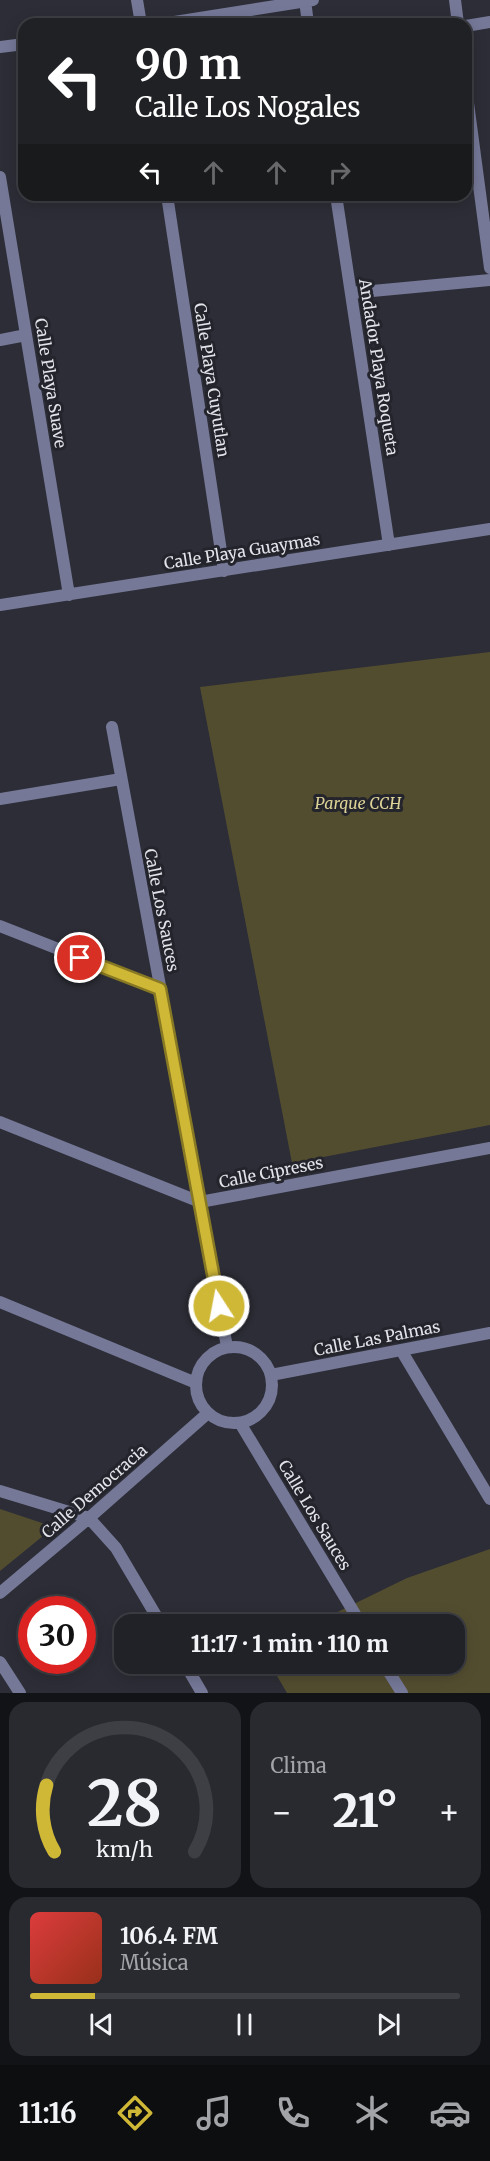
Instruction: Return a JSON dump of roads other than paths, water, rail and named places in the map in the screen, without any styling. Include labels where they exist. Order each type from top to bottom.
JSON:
[{"type":"street","points":[[137,0],[140,18]]},
{"type":"street","points":[[198,18],[308,0],[308,18]]},
{"type":"street","points":[[455,0],[457,18]]},
{"type":"street","points":[[472,25],[490,22]]},
{"type":"street","points":[[0,47],[18,45]]},
{"type":"street","points":[[472,133],[490,267]]},
{"type":"street","name":"Calle Playa Suave","points":[[0,177],[69,595]]},
{"type":"street","name":"Calle Playa Cuyutlan","points":[[168,201],[224,571]]},
{"type":"street","name":"Andador Playa Roqueta","points":[[337,201],[389,545]]},
{"type":"street","points":[[351,293],[490,279]]},
{"type":"street","points":[[0,340],[26,335]]},
{"type":"street","name":"Calle Playa Guaymas","points":[[0,605],[490,529]]},
{"type":"street","name":"Calle Los Sauces","points":[[112,727],[227,1347]]},
{"type":"street","points":[[0,799],[121,779]]},
{"type":"street","points":[[0,926],[160,989]]},
{"type":"street","name":"Calle Cipreses","points":[[0,1122],[200,1202],[490,1148]]},
{"type":"street","points":[[0,1302],[196,1383]]},
{"type":"street","name":"Calle Las Palmas","points":[[271,1375],[490,1333]]},
{"type":"street","points":[[238,1347],[259,1356],[267,1365],[271,1375],[272,1391],[266,1406],[255,1417],[240,1423],[218,1420],[208,1413],[198,1399],[196,1383],[202,1363],[217,1350],[238,1347]]},
{"type":"street","points":[[401,1350],[490,1499]]},
{"type":"street","name":"Calle Democracia","points":[[0,1593],[208,1413]]},
{"type":"street","name":"Calle Los Sauces","points":[[240,1423],[355,1614]]},
{"type":"street","points":[[0,1491],[89,1518],[116,1548],[155,1614]]},
{"type":"street","points":[[0,1662],[20,1693]]},
{"type":"street","points":[[191,1674],[202,1693]]},
{"type":"street","points":[[390,1674],[402,1693]]},
{"type":"park label","name":"Parque CCH","points":[[358,803]]}]
